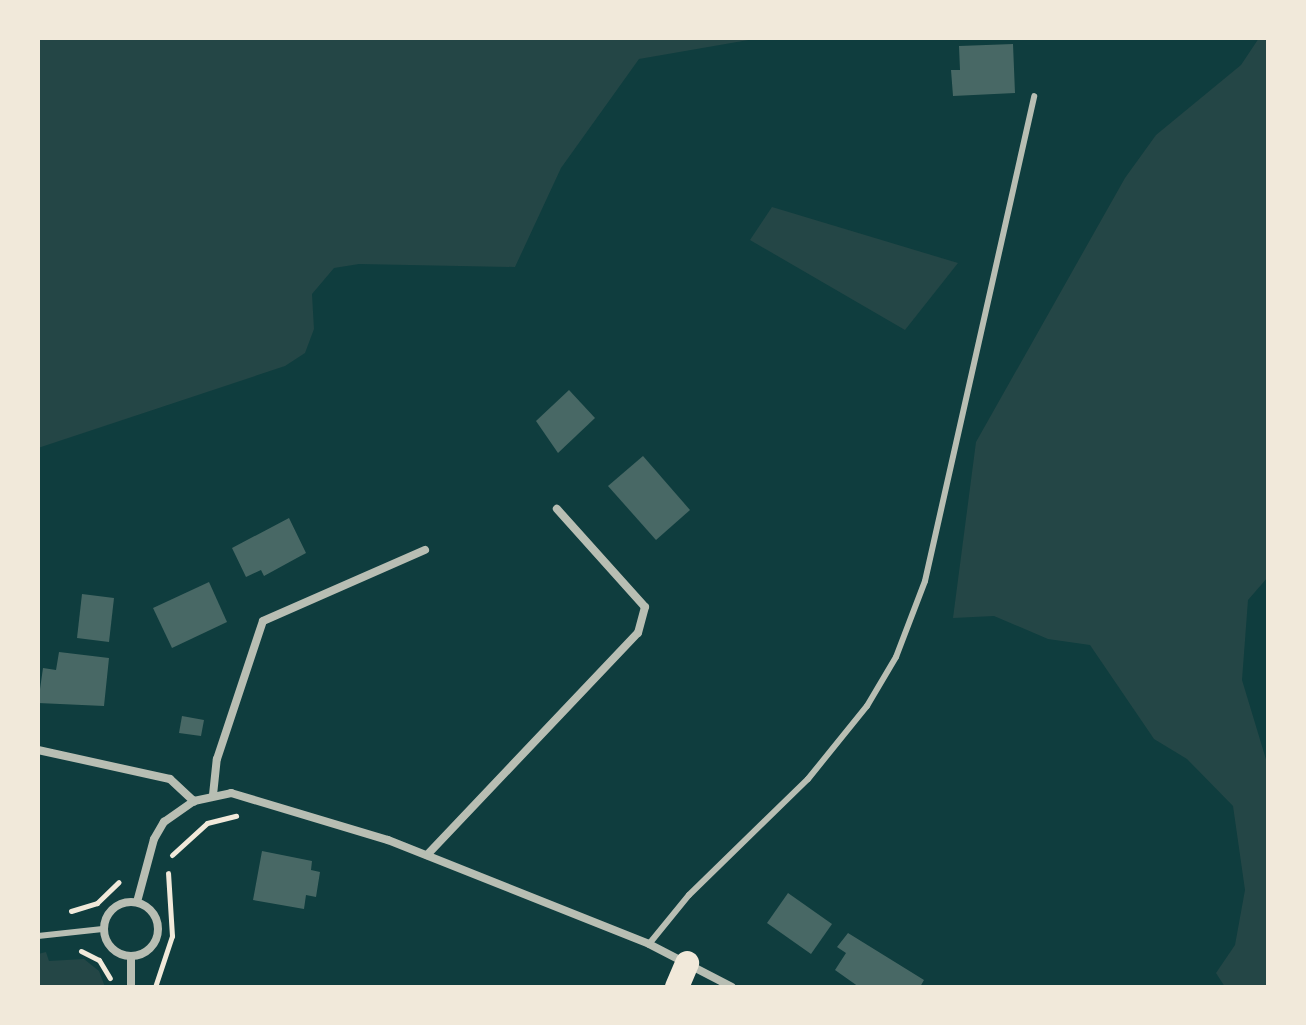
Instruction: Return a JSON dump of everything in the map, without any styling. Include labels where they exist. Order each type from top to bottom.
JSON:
[{"type":"highway","points":[[677,987],[687,963]]},
{"type":"street","points":[[427,855],[638,633],[645,607],[557,509]]},
{"type":"street","points":[[213,795],[217,759],[263,621],[425,550]]},
{"type":"street","points":[[38,750],[170,779],[194,801]]},
{"type":"street","points":[[137,902],[154,839],[164,822],[194,801],[231,793],[427,855],[649,944],[732,987]]},
{"type":"street","points":[[137,902],[152,911],[158,927],[154,944],[131,956],[109,945],[103,929],[113,907],[137,902]]},
{"type":"street","points":[[131,956],[131,987]]},
{"type":"lane","points":[[649,944],[689,895],[808,779],[867,706],[896,657],[925,581],[1034,96]]},
{"type":"lane","points":[[38,936],[103,929]]},
{"type":"path","points":[[155,987],[172,936],[166,899],[168,867],[180,843],[221,819],[238,815],[276,824],[282,807]]},
{"type":"shaded area","points":[[38,38],[760,38],[639,59],[561,168],[515,267],[359,264],[334,268],[312,294],[314,329],[305,353],[285,366],[38,448]]},
{"type":"shaded area","points":[[1259,38],[1268,38],[1268,577],[1248,600],[1242,680],[1268,766],[1268,987],[1225,987],[1216,973],[1235,945],[1245,890],[1233,806],[1187,759],[1154,739],[1090,645],[1048,639],[994,616],[953,618],[976,442],[1125,178],[1156,135],[1241,65]]},
{"type":"shaded area","points":[[772,207],[958,263],[905,330],[750,240]]},
{"type":"shaded area","points":[[46,952],[49,961],[84,959],[99,971],[105,987],[38,987],[38,954]]},
{"type":"building","points":[[1013,44],[1015,93],[953,96],[951,70],[960,70],[959,46]]},
{"type":"building","points":[[569,390],[595,418],[558,453],[536,421]]},
{"type":"building","points":[[643,456],[690,510],[656,540],[608,486]]},
{"type":"building","points":[[289,518],[306,553],[264,576],[261,570],[246,577],[232,548]]},
{"type":"building","points":[[209,582],[227,622],[172,648],[153,608]]},
{"type":"building","points":[[82,594],[114,598],[109,642],[77,638]]},
{"type":"building","points":[[59,652],[109,658],[104,706],[38,703],[43,668],[56,670]]},
{"type":"building","points":[[182,716],[204,720],[201,736],[179,733]]},
{"type":"building","points":[[262,851],[312,861],[311,870],[320,872],[316,897],[306,895],[304,909],[253,900]]},
{"type":"building","points":[[788,893],[832,924],[811,954],[767,923]]},
{"type":"building","points":[[848,933],[924,980],[920,987],[859,987],[835,970],[846,953],[837,947]]}]
